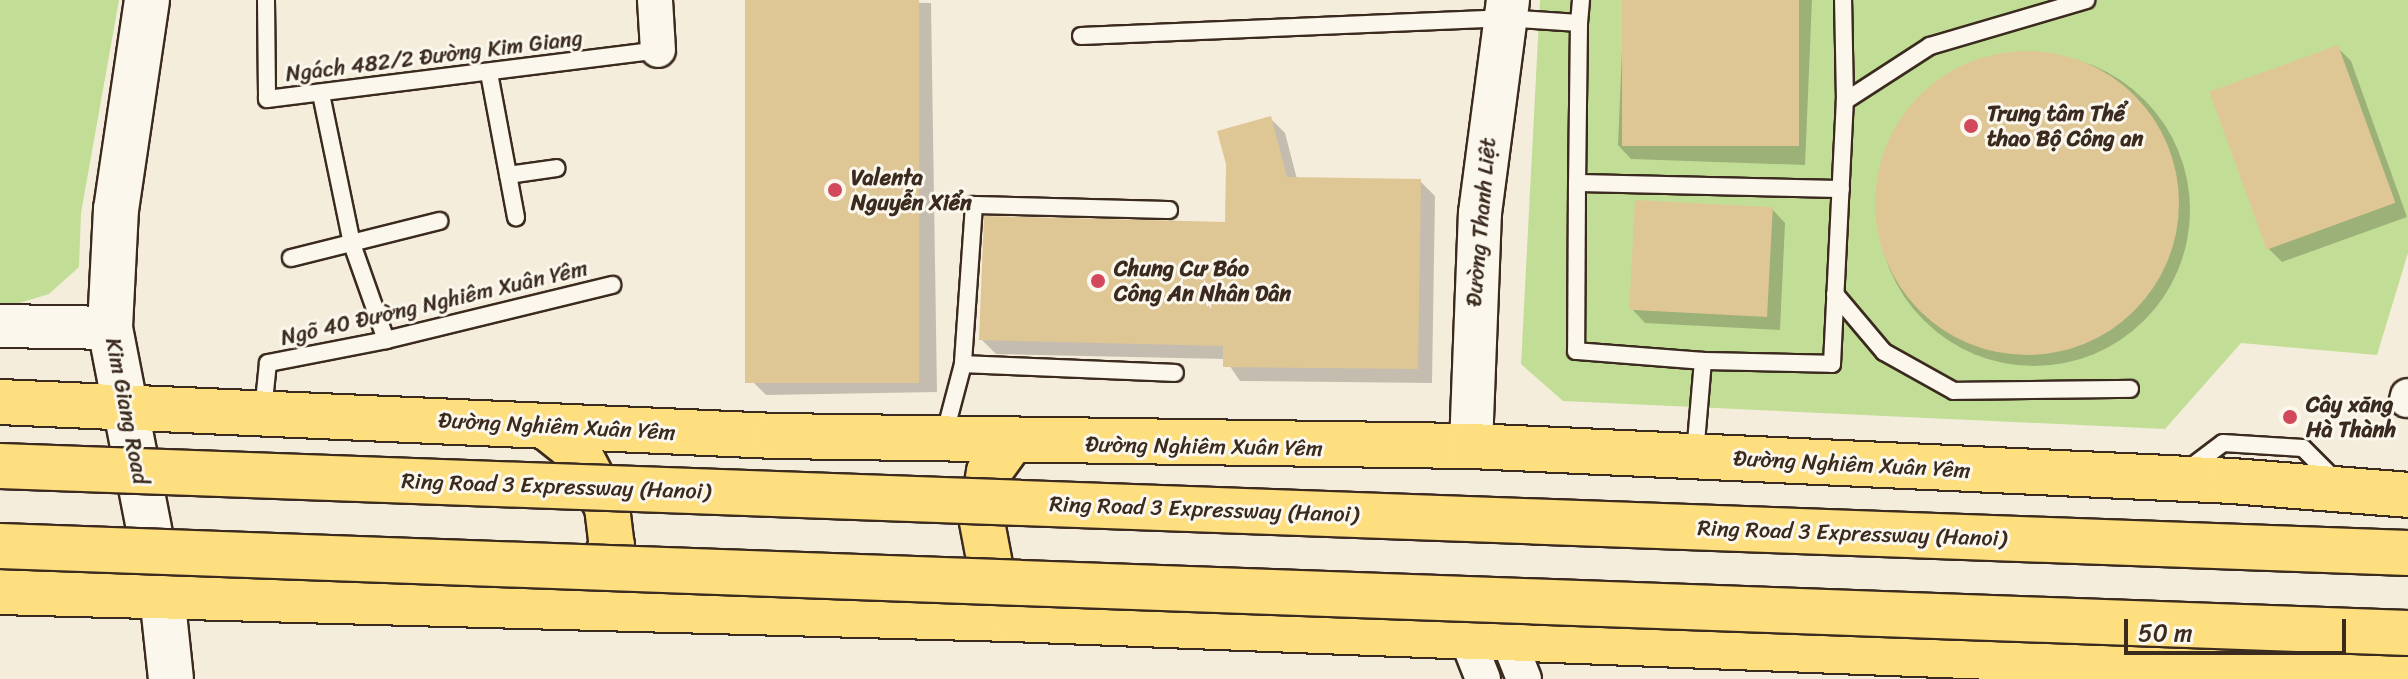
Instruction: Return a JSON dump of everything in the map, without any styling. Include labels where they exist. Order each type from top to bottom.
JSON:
[{"type":"main road","name":"Kim Giang Road","points":[[147,0],[116,209],[110,328],[162,595],[171,679]]},
{"type":"main road","name":"Đường Nghiêm Xuân Yêm","points":[[0,402],[943,440],[1471,446],[2175,479],[2408,495]]},
{"type":"main road","points":[[545,426],[579,453],[601,491],[611,524],[612,545],[579,610]]},
{"type":"main road","points":[[1011,442],[989,472],[981,517],[992,575],[1012,619]]},
{"type":"main road","name":"Ring Road 3 Expressway (Hanoi)","points":[[0,466],[2408,553]]},
{"type":"main road","points":[[0,546],[2408,633]]},
{"type":"main road","points":[[0,592],[579,610],[1012,619],[2408,673]]},
{"type":"street","points":[[655,0],[658,50]]},
{"type":"street","name":"Đường Thanh Liệt","points":[[1471,446],[1480,213],[1506,9]]},
{"type":"street","points":[[0,326],[110,328]]},
{"type":"street","points":[[1483,679],[1487,637]]},
{"type":"street","points":[[1487,637],[1524,679]]},
{"type":"lane","name":"Ngách 482/2 Đường Kim Giang","points":[[266,0],[267,99],[321,94],[398,79],[489,73],[658,50]]},
{"type":"lane","points":[[1581,0],[1576,351],[1703,361],[1832,364],[1845,101],[1843,0]]},
{"type":"lane","points":[[1845,101],[1930,46],[2086,0]]},
{"type":"lane","points":[[1081,36],[1506,9],[1579,23]]},
{"type":"lane","points":[[489,73],[516,217]]},
{"type":"lane","points":[[321,94],[352,244],[386,340]]},
{"type":"lane","points":[[508,175],[557,168]]},
{"type":"lane","points":[[1577,183],[1841,189]]},
{"type":"lane","points":[[943,440],[963,364],[974,205],[1169,210]]},
{"type":"lane","points":[[291,258],[439,221]]},
{"type":"lane","name":"Ngõ 40 Đường Nghiêm Xuân Yêm","points":[[263,412],[268,363],[386,340],[612,285]]},
{"type":"lane","points":[[1835,294],[1884,352],[1954,391],[2130,389]]},
{"type":"lane","points":[[1695,456],[1703,361]]},
{"type":"lane","points":[[963,364],[1175,373]]},
{"type":"green space","points":[[0,0],[119,0],[81,213],[79,267],[49,294],[6,307],[0,307]]},
{"type":"green space","name":"Trung tâm Thể thao Bộ Công an","points":[[1540,0],[2408,0],[2408,253],[2377,355],[2241,343],[2165,429],[1563,401],[1521,364]]},
{"type":"building","name":"Valenta Nguyễn Xiển","points":[[745,0],[919,0],[919,383],[745,383]]},
{"type":"building","points":[[1622,0],[1799,0],[1799,146],[1622,146]]},
{"type":"building","points":[[2338,45],[2395,203],[2267,250],[2209,92]]},
{"type":"building","points":[[2027,51],[2057,54],[2085,63],[2111,77],[2134,96],[2153,119],[2167,145],[2176,173],[2179,203],[2176,233],[2167,261],[2153,287],[2134,310],[2111,329],[2085,343],[2057,352],[2027,355],[1997,352],[1969,343],[1943,329],[1920,310],[1901,287],[1887,261],[1878,233],[1875,203],[1878,173],[1887,145],[1901,119],[1920,96],[1943,77],[1969,63],[1997,54]]},
{"type":"building","points":[[1271,116],[1287,177],[1421,179],[1418,369],[1223,367],[1223,346],[979,340],[984,216],[1225,222],[1226,164],[1217,131]]},
{"type":"building","points":[[1635,200],[1773,207],[1767,317],[1629,310]]},
{"type":"place","name":"Trung tâm Thể thao Bộ Công an","points":[[1971,126]]},
{"type":"place","name":"Valenta Nguyễn Xiển","points":[[835,190]]},
{"type":"place","name":"Chung Cư Báo Công An Nhân Dân","points":[[1098,281]]},
{"type":"place","name":"Cây xăng Hà Thành","points":[[2290,417]]}]
